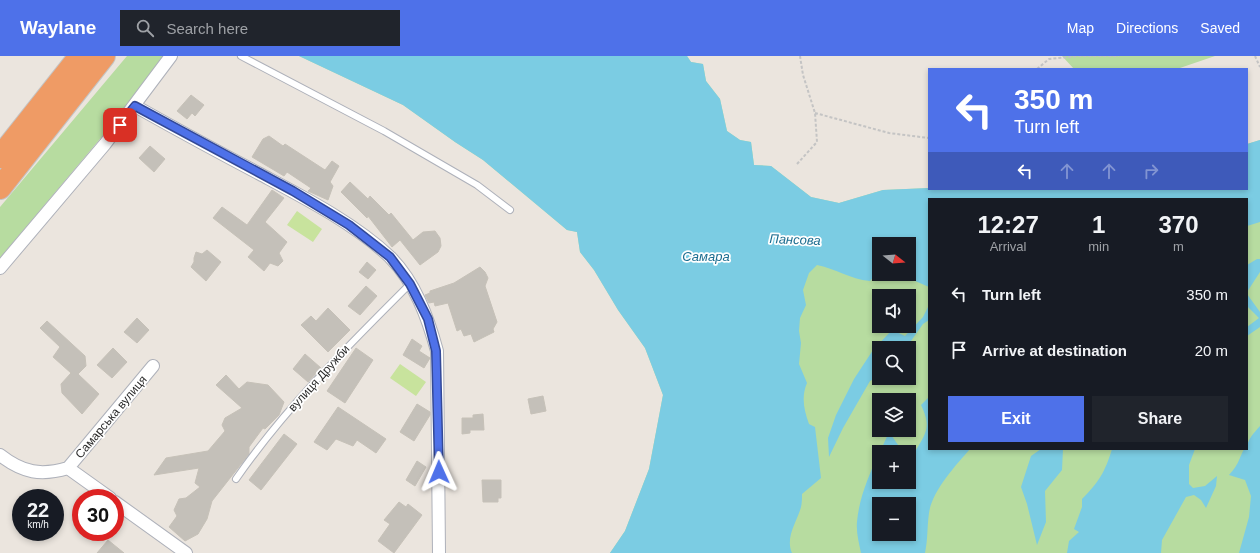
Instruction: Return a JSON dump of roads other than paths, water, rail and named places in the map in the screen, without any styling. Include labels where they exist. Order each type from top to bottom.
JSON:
[{"type":"highway","points":[[0,157],[80,56]]},
{"type":"highway","points":[[0,188],[104,56]]},
{"type":"street","points":[[0,268],[135,106],[171,56]]},
{"type":"street","points":[[135,106],[293,191],[349,225],[390,257],[410,284],[428,319],[436,351],[439,553]]},
{"type":"street","name":"Самарська вулиця","points":[[0,455],[15,466],[36,472],[51,473],[68,468],[153,366]]},
{"type":"street","name":"Самарська вулиця","points":[[68,468],[97,489]]},
{"type":"street","points":[[124,508],[186,553]]},
{"type":"lane","points":[[241,56],[391,135],[477,185],[510,210]]},
{"type":"lane","name":"вулиця Дружби","points":[[236,479],[260,444],[320,376],[410,284]]},
{"type":"water","name":"Самара","points":[[299,56],[687,56],[691,62],[703,64],[706,81],[720,99],[727,131],[740,140],[751,142],[754,165],[771,166],[811,197],[839,203],[883,190],[928,188],[928,190],[1248,190],[1248,144],[1260,140],[1260,222],[1248,226],[1248,198],[928,198],[928,287],[915,281],[916,237],[872,237],[872,279],[870,281],[817,265],[809,273],[803,290],[806,305],[800,318],[799,331],[801,343],[799,364],[807,383],[804,393],[805,409],[809,424],[815,427],[821,478],[802,494],[801,507],[791,535],[790,547],[792,553],[610,553],[625,531],[649,469],[663,395],[645,348],[618,310],[594,270],[580,252],[577,232],[567,230],[483,160],[403,105]]},
{"type":"water","points":[[1257,259],[1260,259],[1260,272],[1248,290],[1248,264]]},
{"type":"water","points":[[1248,295],[1260,312],[1260,327],[1248,335],[1248,326],[1259,318],[1248,307]]},
{"type":"water","points":[[928,307],[928,321],[923,324],[911,341],[882,341],[889,333],[898,333],[905,336],[908,333],[916,333],[916,324],[923,317]]},
{"type":"water","points":[[872,352],[872,380],[843,428],[829,457],[828,438],[836,415],[854,379]]},
{"type":"water","points":[[928,398],[928,450],[969,450],[945,479],[931,505],[925,553],[861,553],[857,534],[858,513],[862,495],[872,469],[872,489],[916,489],[916,450],[925,433],[927,424],[921,405]]},
{"type":"water","points":[[1260,426],[1260,553],[1239,553],[1249,517],[1251,496],[1245,480],[1229,475],[1237,465],[1244,450],[1248,450],[1248,442]]},
{"type":"water","points":[[887,437],[892,437],[898,445],[883,445]]},
{"type":"water","points":[[1040,450],[1063,450],[1062,470],[1045,491],[1046,522],[1037,545],[1027,504],[1021,487],[1031,456]]},
{"type":"water","points":[[1112,450],[1195,450],[1189,465],[1189,484],[1193,488],[1205,486],[1217,476],[1216,486],[1206,508],[1201,500],[1194,495],[1186,497],[1162,540],[1161,553],[1067,553],[1069,541],[1079,532],[1074,529],[1082,507],[1082,499],[1101,476]]},
{"type":"water label","name":"Пансова","points":[[795,239]]}]
